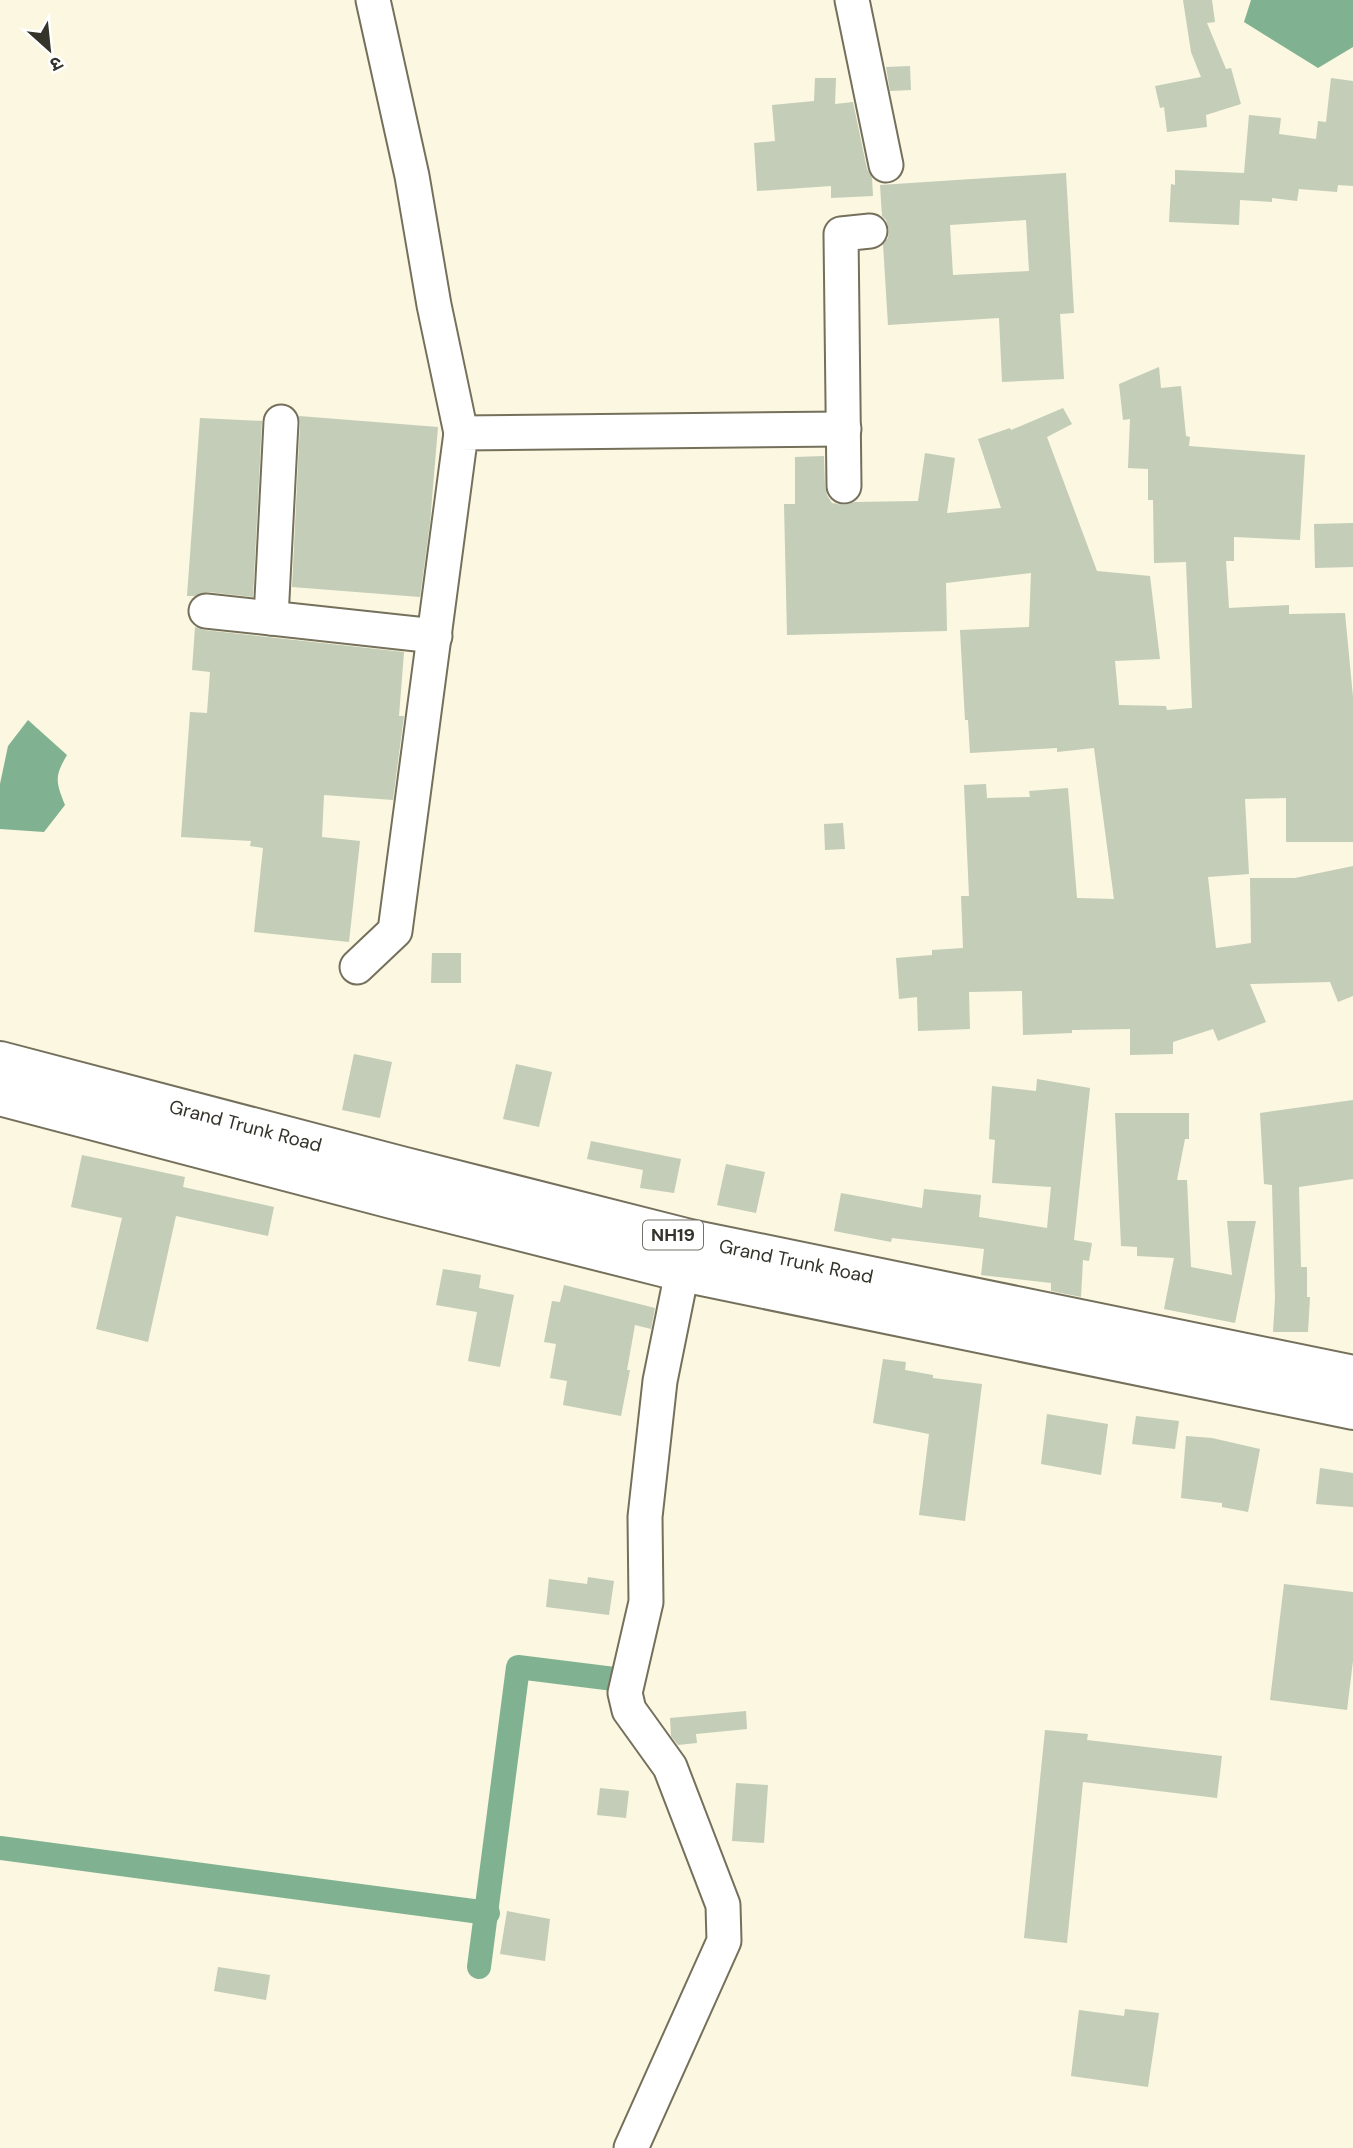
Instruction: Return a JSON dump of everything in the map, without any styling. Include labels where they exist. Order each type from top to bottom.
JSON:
[{"type":"highway","name":"Grand Trunk Road","points":[[0,1061],[273,1149],[573,1227],[682,1272],[1052,1332],[1296,1382],[1353,1410]]},
{"type":"highway","name":"Grand Trunk Road","points":[[0,1096],[273,1149]]},
{"type":"highway","name":"Grand Trunk Road","points":[[573,1227],[690,1239],[1052,1332]]},
{"type":"highway","name":"Grand Trunk Road","points":[[1296,1382],[1353,1375]]},
{"type":"street","points":[[357,967],[395,931],[461,433],[434,305],[412,176],[373,0]]},
{"type":"street","points":[[852,0],[886,165]]},
{"type":"street","points":[[844,486],[841,234],[870,232]]},
{"type":"street","points":[[271,618],[281,422]]},
{"type":"street","points":[[461,433],[844,429]]},
{"type":"street","points":[[206,611],[435,636]]},
{"type":"street","points":[[631,2148],[724,1941],[723,1905],[670,1767],[629,1710],[625,1693],[646,1602],[645,1517],[659,1395],[682,1272]]},
{"type":"shaded area","points":[[1251,0],[1353,0],[1353,47],[1318,68],[1244,22]]},
{"type":"shaded area","points":[[28,720],[67,755],[58,780],[65,805],[44,832],[0,829],[0,784],[8,746]]},
{"type":"building","points":[[1183,0],[1212,0],[1215,22],[1207,23],[1226,69],[1231,68],[1241,104],[1206,115],[1207,127],[1167,132],[1164,107],[1160,108],[1155,86],[1201,77],[1191,52]]},
{"type":"building","points":[[910,66],[911,90],[890,91],[886,67]]},
{"type":"building","points":[[815,78],[836,78],[835,104],[853,102],[867,169],[872,178],[873,196],[831,198],[831,186],[757,191],[754,143],[775,141],[772,105],[814,101]]},
{"type":"building","points":[[1331,78],[1353,81],[1353,186],[1338,185],[1337,192],[1299,189],[1297,201],[1272,198],[1272,202],[1240,200],[1239,225],[1169,222],[1171,184],[1175,185],[1175,170],[1244,173],[1249,115],[1281,118],[1279,134],[1316,139],[1318,121],[1326,122]]},
{"type":"building","points":[[1066,173],[1074,313],[1060,314],[1064,379],[1002,382],[999,318],[888,325],[883,244],[888,238],[889,230],[882,216],[880,185]],"holes":[[[1026,220],[1029,271],[953,275],[950,225]]]},
{"type":"building","points":[[1159,367],[1161,388],[1181,386],[1186,436],[1190,437],[1189,446],[1305,455],[1300,540],[1234,537],[1234,561],[1226,561],[1229,608],[1289,605],[1289,614],[1345,613],[1353,697],[1353,842],[1286,842],[1286,798],[1245,799],[1249,874],[1208,877],[1216,948],[1251,943],[1250,878],[1295,878],[1353,866],[1353,996],[1338,1002],[1330,982],[1250,984],[1266,1022],[1218,1041],[1213,1029],[1173,1042],[1173,1054],[1130,1055],[1130,1029],[1072,1030],[1072,1033],[1023,1035],[1022,991],[969,992],[970,1029],[918,1031],[917,997],[899,999],[896,958],[932,955],[932,950],[963,948],[961,896],[969,896],[964,785],[986,784],[987,798],[1030,797],[1029,791],[1068,788],[1077,898],[1114,899],[1094,748],[1057,752],[1057,748],[970,753],[968,720],[965,720],[960,630],[1029,627],[1031,573],[946,583],[947,631],[787,635],[784,504],[795,504],[795,457],[824,456],[827,495],[832,503],[844,505],[854,502],[918,501],[925,453],[955,458],[947,513],[1001,508],[978,439],[1010,428],[1011,430],[1063,408],[1072,424],[1047,437],[1097,571],[1150,576],[1160,659],[1115,661],[1119,705],[1166,706],[1167,710],[1192,708],[1186,562],[1154,563],[1153,500],[1148,500],[1148,469],[1128,468],[1130,419],[1123,420],[1119,384]]},
{"type":"building","points":[[299,416],[438,427],[430,523],[420,597],[292,587]]},
{"type":"building","points":[[200,418],[262,421],[253,597],[208,592],[187,596]]},
{"type":"building","points":[[1353,523],[1353,567],[1315,568],[1314,524]]},
{"type":"building","points":[[195,627],[404,652],[399,716],[404,716],[393,800],[324,795],[322,837],[360,841],[349,942],[254,932],[263,848],[250,846],[251,841],[181,837],[190,712],[207,713],[210,672],[192,670]]},
{"type":"building","points":[[843,823],[845,849],[825,850],[824,824]]},
{"type":"building","points":[[432,953],[461,953],[461,983],[431,983]]},
{"type":"building","points":[[354,1054],[392,1062],[380,1118],[342,1110]]},
{"type":"building","points":[[516,1064],[552,1072],[539,1127],[503,1119]]},
{"type":"building","points":[[1037,1079],[1090,1088],[1074,1240],[1092,1243],[1089,1261],[1083,1260],[1081,1297],[1051,1291],[1051,1283],[981,1275],[984,1249],[892,1238],[891,1242],[834,1231],[841,1193],[922,1208],[924,1189],[981,1195],[979,1217],[1047,1228],[1051,1187],[992,1183],[995,1140],[989,1139],[992,1086],[1036,1091]]},
{"type":"building","points":[[1353,1100],[1353,1179],[1299,1187],[1301,1267],[1307,1267],[1307,1297],[1310,1297],[1308,1332],[1273,1332],[1275,1299],[1272,1185],[1264,1184],[1260,1113]]},
{"type":"building","points":[[1115,1113],[1189,1113],[1189,1139],[1185,1139],[1177,1180],[1187,1180],[1191,1267],[1232,1275],[1227,1221],[1256,1221],[1235,1323],[1164,1309],[1174,1258],[1137,1256],[1137,1247],[1121,1246]]},
{"type":"building","points":[[591,1141],[681,1159],[674,1193],[640,1188],[643,1170],[587,1159]]},
{"type":"building","points":[[82,1155],[185,1177],[183,1187],[274,1207],[268,1236],[176,1216],[148,1342],[96,1329],[122,1218],[71,1207]]},
{"type":"building","points":[[726,1164],[765,1172],[756,1213],[717,1205]]},
{"type":"building","points":[[443,1269],[481,1275],[479,1288],[514,1295],[500,1367],[468,1361],[477,1312],[436,1305]]},
{"type":"building","points":[[564,1285],[655,1308],[651,1329],[635,1325],[621,1416],[563,1405],[567,1381],[550,1378],[556,1344],[544,1342],[552,1301],[560,1302]]},
{"type":"building","points":[[883,1359],[906,1362],[905,1370],[933,1375],[933,1378],[982,1384],[965,1521],[919,1515],[929,1434],[873,1423]]},
{"type":"building","points":[[1047,1414],[1108,1424],[1101,1475],[1041,1464]]},
{"type":"building","points":[[1136,1416],[1179,1421],[1175,1449],[1132,1444]]},
{"type":"building","points":[[1186,1436],[1212,1438],[1260,1449],[1248,1512],[1222,1507],[1222,1503],[1181,1498]]},
{"type":"building","points":[[1320,1468],[1353,1473],[1353,1507],[1316,1504]]},
{"type":"building","points":[[588,1577],[614,1581],[609,1615],[546,1607],[549,1579],[587,1584]]},
{"type":"building","points":[[1284,1584],[1353,1592],[1353,1661],[1347,1710],[1270,1700]]},
{"type":"building","points":[[746,1711],[747,1729],[696,1734],[697,1743],[678,1745],[671,1736],[670,1718]]},
{"type":"building","points":[[1045,1730],[1088,1734],[1087,1740],[1222,1756],[1217,1798],[1083,1782],[1067,1943],[1024,1938]]},
{"type":"building","points":[[736,1783],[768,1785],[764,1843],[732,1841]]},
{"type":"building","points":[[600,1788],[629,1791],[626,1818],[597,1815]]},
{"type":"building","points":[[507,1911],[550,1919],[545,1961],[500,1954]]},
{"type":"building","points":[[218,1967],[270,1975],[266,2000],[214,1991]]},
{"type":"building","points":[[1125,2009],[1159,2013],[1148,2087],[1071,2076],[1079,2010],[1124,2016]]},
{"type":"waterway","points":[[479,1967],[518,1667],[614,1679]]},
{"type":"waterway","points":[[0,1848],[488,1913]]}]
